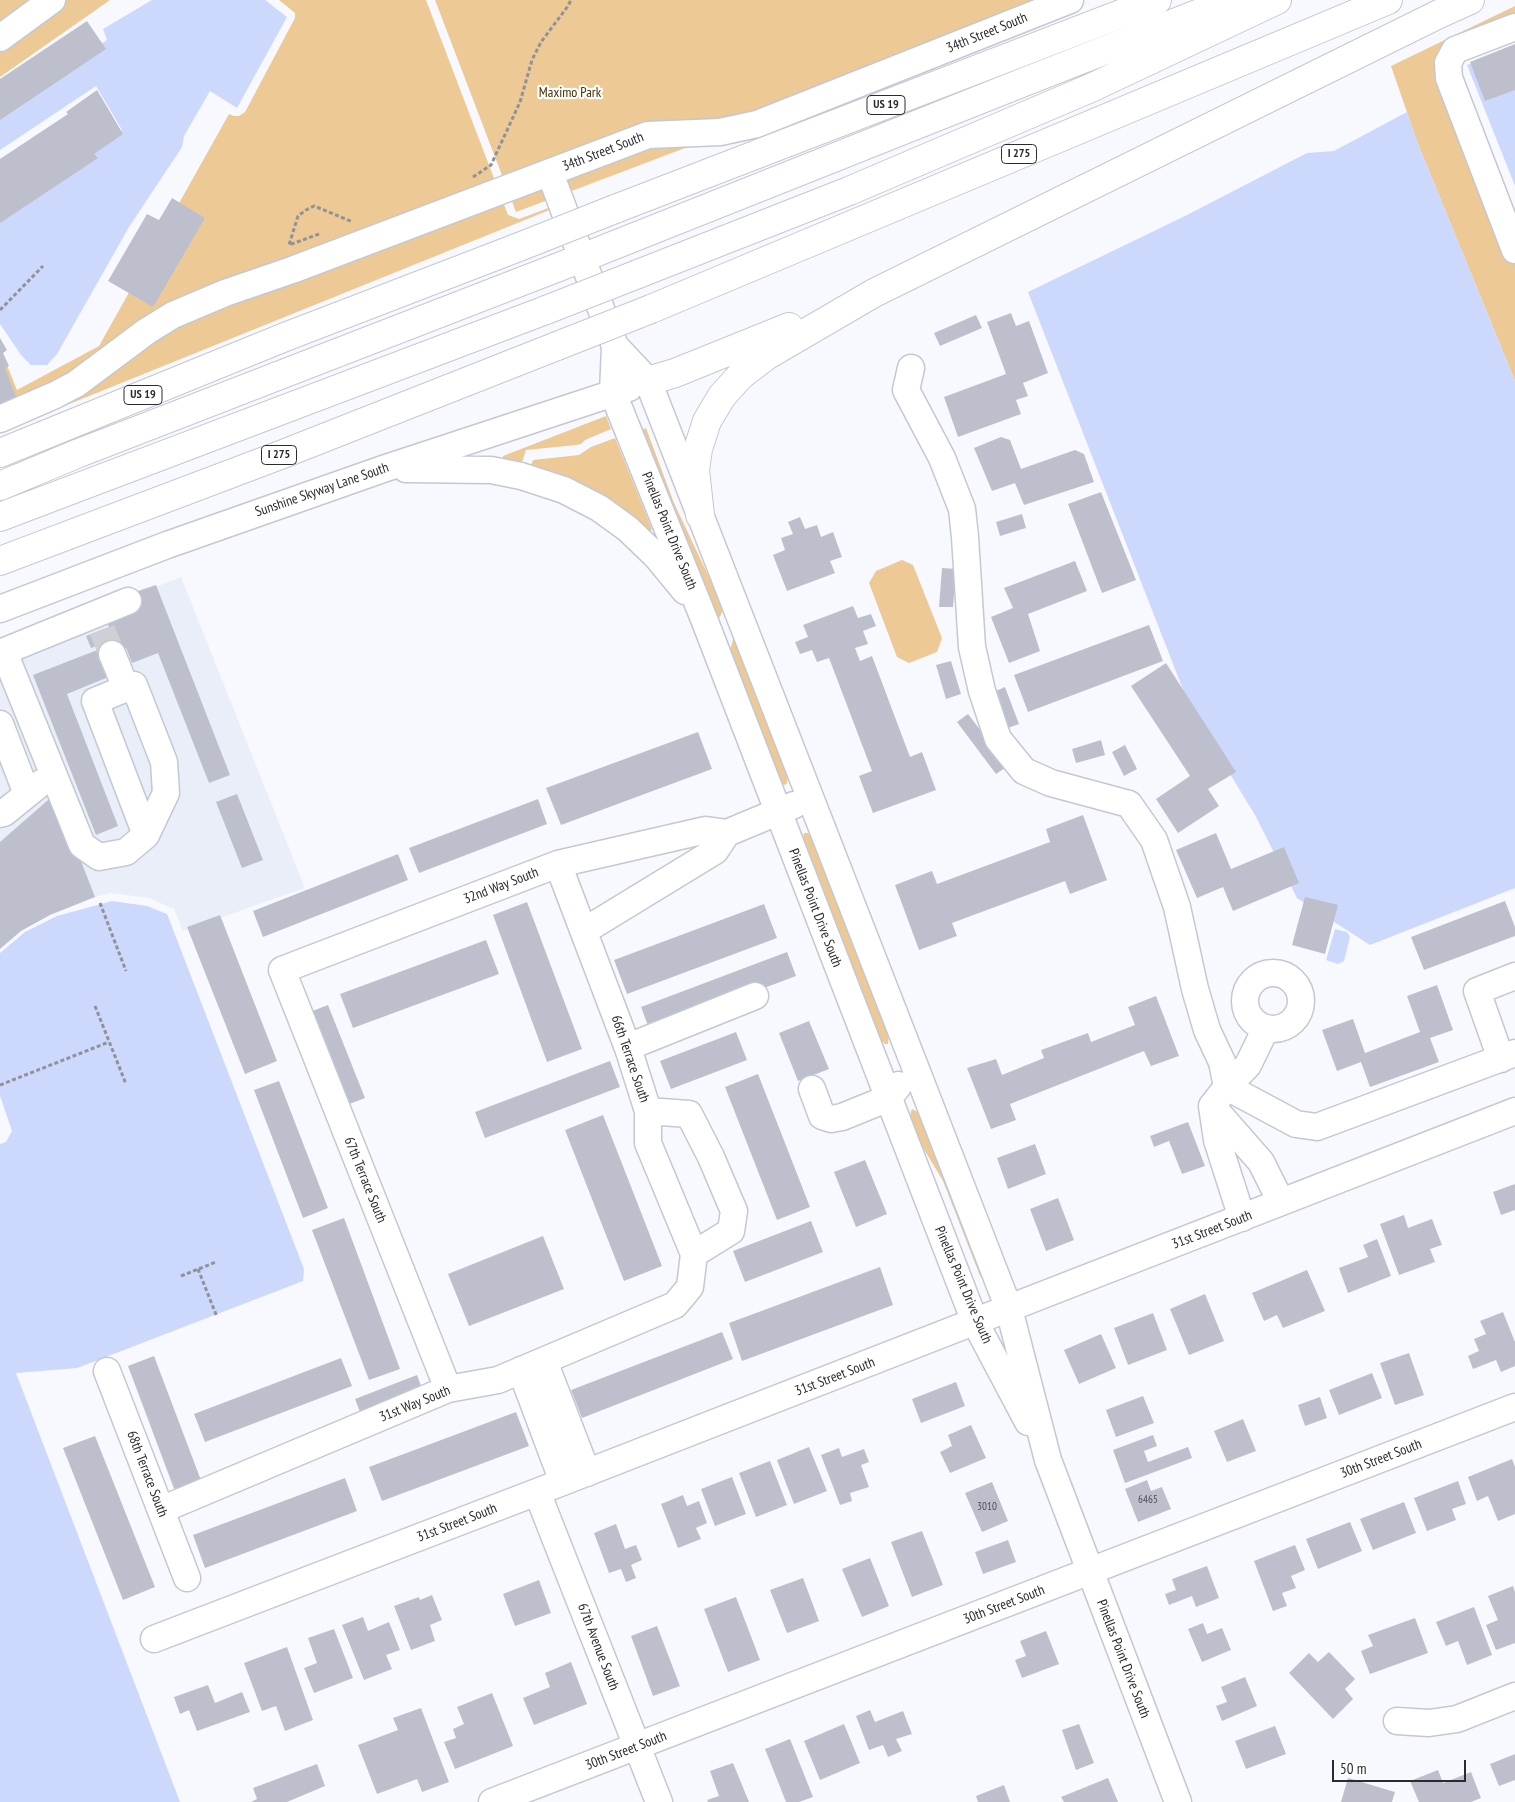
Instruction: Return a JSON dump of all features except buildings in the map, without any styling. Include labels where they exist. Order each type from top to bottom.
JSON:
[{"type":"highway","name":"US 19","points":[[0,453],[285,337],[1157,0]]},
{"type":"highway","points":[[0,486],[79,453],[582,258],[1233,0]]},
{"type":"highway","name":"I 275","points":[[0,518],[546,310],[850,191],[1074,95],[1277,0]]},
{"type":"highway","name":"I 275","points":[[0,561],[283,454],[651,309],[1388,0]]},
{"type":"highway","points":[[700,515],[695,470],[698,449],[708,421],[722,396],[740,376],[766,356],[874,293],[1470,0]]},
{"type":"highway","points":[[648,381],[675,373],[874,293]]},
{"type":"street","points":[[0,38],[52,0]]},
{"type":"street","name":"34th Street South","points":[[0,419],[76,384],[146,331],[173,315],[225,293],[301,267],[648,135],[720,132],[757,124],[1070,0]]},
{"type":"street","points":[[1515,27],[1455,50],[1448,63],[1450,78],[1515,250]]},
{"type":"street","name":"Pinellas Point Drive South","points":[[550,173],[616,346],[648,381],[914,1064],[1008,1309],[1048,1460],[1178,1802]]},
{"type":"street","name":"Pinellas Point Drive South","points":[[616,346],[613,393],[717,652],[975,1322],[1048,1460]]},
{"type":"street","points":[[912,368],[906,390],[942,458],[962,509],[972,647],[982,691],[998,739],[1024,771],[1051,783],[1129,804],[1154,840],[1177,908],[1207,1030],[1222,1062],[1217,1140],[1242,1218]]},
{"type":"street","name":"Sunshine Skyway Lane South","points":[[0,609],[166,544],[383,469],[648,381]]},
{"type":"street","points":[[383,469],[491,470],[536,480],[578,496],[606,513],[641,541],[672,575],[704,619]]},
{"type":"street","points":[[128,601],[99,622],[2,653],[10,694],[53,774],[82,844],[99,857],[126,852],[146,834],[166,793],[164,762],[134,685],[95,701],[146,834]]},
{"type":"street","points":[[717,652],[725,630],[739,615]]},
{"type":"street","points":[[112,654],[126,688]]},
{"type":"street","points":[[0,724],[27,794]]},
{"type":"street","points":[[0,814],[4,813],[53,774]]},
{"type":"street","name":"32nd Way South","points":[[282,970],[558,864],[706,830],[727,833],[811,798]]},
{"type":"street","name":"32nd Way South","points":[[584,931],[715,851],[727,833]]},
{"type":"street","points":[[679,836],[691,865]]},
{"type":"street","name":"66th Terrace South","points":[[558,864],[628,1048],[648,1111],[648,1143],[694,1254]]},
{"type":"street","name":"67th Terrace South","points":[[282,970],[448,1389]]},
{"type":"street","points":[[1220,1096],[1296,1124],[1317,1127],[1508,1056],[1477,991],[1515,976]]},
{"type":"street","points":[[628,1048],[755,996]]},
{"type":"street","points":[[1220,1096],[1248,1065],[1266,1028]]},
{"type":"street","points":[[812,1089],[822,1116],[831,1119],[842,1117],[889,1098],[914,1064]]},
{"type":"street","points":[[1220,1096],[1261,1162],[1281,1202]]},
{"type":"street","points":[[648,1111],[689,1114],[711,1157],[734,1211],[731,1231],[694,1254]]},
{"type":"street","name":"31st Street South","points":[[154,1640],[1515,1111]]},
{"type":"street","name":"31st Way South","points":[[161,1510],[448,1389],[498,1380],[675,1305],[690,1287],[694,1254]]},
{"type":"street","points":[[532,1365],[587,1472]]},
{"type":"street","points":[[532,1365],[563,1482]]},
{"type":"street","name":"68th Terrace South","points":[[107,1371],[187,1578]]},
{"type":"street","name":"30th Street South","points":[[492,1802],[1515,1407]]},
{"type":"street","name":"67th Avenue South","points":[[537,1492],[659,1802]]},
{"type":"street","points":[[1397,1721],[1430,1723],[1458,1719],[1515,1696]]},
{"type":"path","points":[[467,180],[491,165],[520,102],[532,60],[541,42],[571,0]]},
{"type":"path","points":[[326,232],[290,245],[298,216],[314,206],[353,222]]},
{"type":"path","points":[[344,226],[362,219]]},
{"type":"path","points":[[0,310],[43,266]]},
{"type":"path","points":[[100,902],[126,972]]},
{"type":"path","points":[[95,1006],[126,1084]]},
{"type":"path","points":[[0,1085],[110,1042]]},
{"type":"path","points":[[181,1276],[216,1262]]},
{"type":"path","points":[[198,1269],[217,1317]]},
{"type":"shaded area","points":[[181,577],[305,888],[183,931],[174,909],[149,898],[110,893],[55,908],[0,942],[0,649]]},
{"type":"green space","points":[[0,0],[110,0],[0,77]]},
{"type":"green space","points":[[279,0],[426,0],[508,215],[519,219],[551,207],[552,209],[0,432],[0,348],[17,390],[99,346],[229,114],[239,116],[245,112],[295,18],[295,13]]},
{"type":"green space","name":"Maximo Park","points":[[435,0],[1076,0],[516,212]]},
{"type":"green space","points":[[1515,6],[1515,37],[1465,57],[1459,68],[1515,211],[1515,381],[1418,144],[1391,66]]},
{"type":"green space","points":[[606,416],[611,429],[585,440],[581,444],[526,450],[522,462],[503,458],[503,456]]},
{"type":"green space","points":[[646,428],[674,503],[724,609],[717,622],[641,430]]},
{"type":"green space","points":[[615,438],[652,529],[650,531],[597,491],[564,475],[531,465],[533,460],[579,455],[591,447]]},
{"type":"green space","points":[[902,560],[913,565],[942,638],[937,652],[909,663],[897,657],[869,583],[876,571]]},
{"type":"green space","points":[[734,635],[788,775],[785,785],[781,783],[730,651]]},
{"type":"green space","points":[[804,833],[808,833],[813,838],[889,1033],[888,1044],[885,1044],[878,1037],[802,842]]},
{"type":"green space","points":[[912,1109],[918,1112],[924,1120],[983,1277],[980,1276],[943,1181],[913,1131],[910,1122]]},
{"type":"water","points":[[152,0],[265,0],[287,17],[237,108],[210,91],[184,136],[182,147],[129,227],[57,354],[47,365],[31,365],[21,355],[0,324],[0,217],[122,130],[96,86],[0,150],[0,111],[107,40],[103,29]]},
{"type":"water","points":[[1515,46],[1515,186],[1467,65]]},
{"type":"water","points":[[1407,112],[1418,144],[1515,381],[1515,888],[1370,945],[1297,898],[1255,815],[1191,710],[1028,292],[1187,215],[1307,153],[1334,151]]},
{"type":"water","points":[[112,901],[147,906],[167,914],[304,1269],[303,1281],[77,1368],[16,1373],[180,1802],[0,1802],[0,1144],[6,1142],[12,1131],[0,1096],[0,953],[25,932],[57,916]]},
{"type":"water","points":[[1335,929],[1347,932],[1350,937],[1344,961],[1338,964],[1326,960]]},
{"type":"tunnel","points":[[102,630],[112,654]]}]
